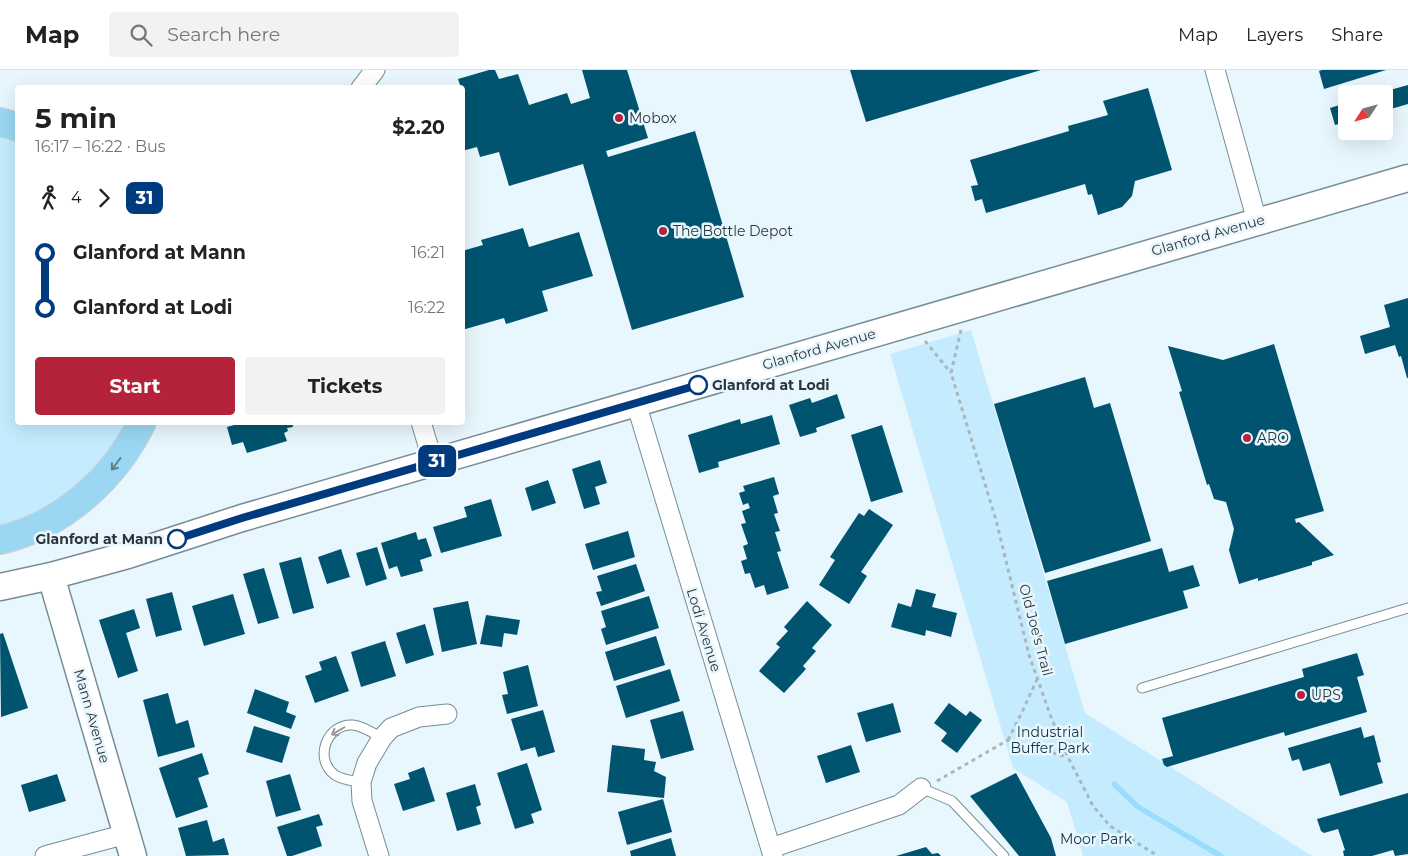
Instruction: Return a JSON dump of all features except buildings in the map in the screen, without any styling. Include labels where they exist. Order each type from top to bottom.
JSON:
[{"type":"highway","points":[[0,122],[15,126]]},
{"type":"highway","points":[[0,540],[44,524],[77,503],[108,474],[132,443],[141,425]]},
{"type":"main road","name":"Glanford Avenue","points":[[0,587],[51,576],[128,555],[242,518],[1408,178]]},
{"type":"main road","name":"Mann Avenue","points":[[51,576],[130,845]]},
{"type":"street","points":[[363,85],[375,70]]},
{"type":"street","points":[[1215,70],[1257,221]]},
{"type":"street","name":"Lodi Avenue","points":[[636,403],[772,852]]},
{"type":"street","points":[[422,425],[433,462]]},
{"type":"street","points":[[380,856],[362,801],[361,782],[367,763],[382,738],[391,728],[419,718],[447,714]]},
{"type":"street","points":[[772,852],[900,805],[922,788]]},
{"type":"street","points":[[45,856],[130,845]]},
{"type":"lane","points":[[1142,688],[1408,608]]},
{"type":"lane","points":[[361,782],[345,780],[334,775],[327,766],[324,755],[325,743],[331,733],[341,727],[352,725],[364,728],[382,738]]},
{"type":"lane","points":[[922,788],[952,801],[1004,856]]},
{"type":"path","name":"Old Joe's Trail","points":[[952,373],[966,306]]},
{"type":"path","name":"Old Joe's Trail","points":[[910,323],[952,373],[996,520],[1029,655],[1068,757],[1084,790],[1103,819],[1123,835],[1158,856]]},
{"type":"path","points":[[922,788],[947,776],[1008,740],[1037,678]]},
{"type":"path","points":[[1008,740],[1068,757]]},
{"type":"green space","points":[[0,133],[15,137],[15,425],[128,425],[81,488],[26,520],[0,527]]},
{"type":"green space","name":"Industrial Buffer Park","points":[[971,330],[1085,713],[1312,856],[1083,856],[1067,802],[1013,768],[890,354]]},
{"type":"waterway","points":[[1114,784],[1138,807],[1221,856]]},
{"type":"bus line","name":"31","points":[[177,539],[242,518],[698,385]]},
{"type":"place","name":"Mobox","points":[[619,118]]},
{"type":"place","name":"The Bottle Depot","points":[[663,231]]},
{"type":"place","name":"Glanford at Lodi","points":[[698,385]]},
{"type":"place","name":"ARO","points":[[1247,438]]},
{"type":"place","name":"Glanford at Mann","points":[[177,539]]},
{"type":"place","name":"UPS","points":[[1301,695]]},
{"type":"park label","name":"Moor Park","points":[[1096,839]]}]
